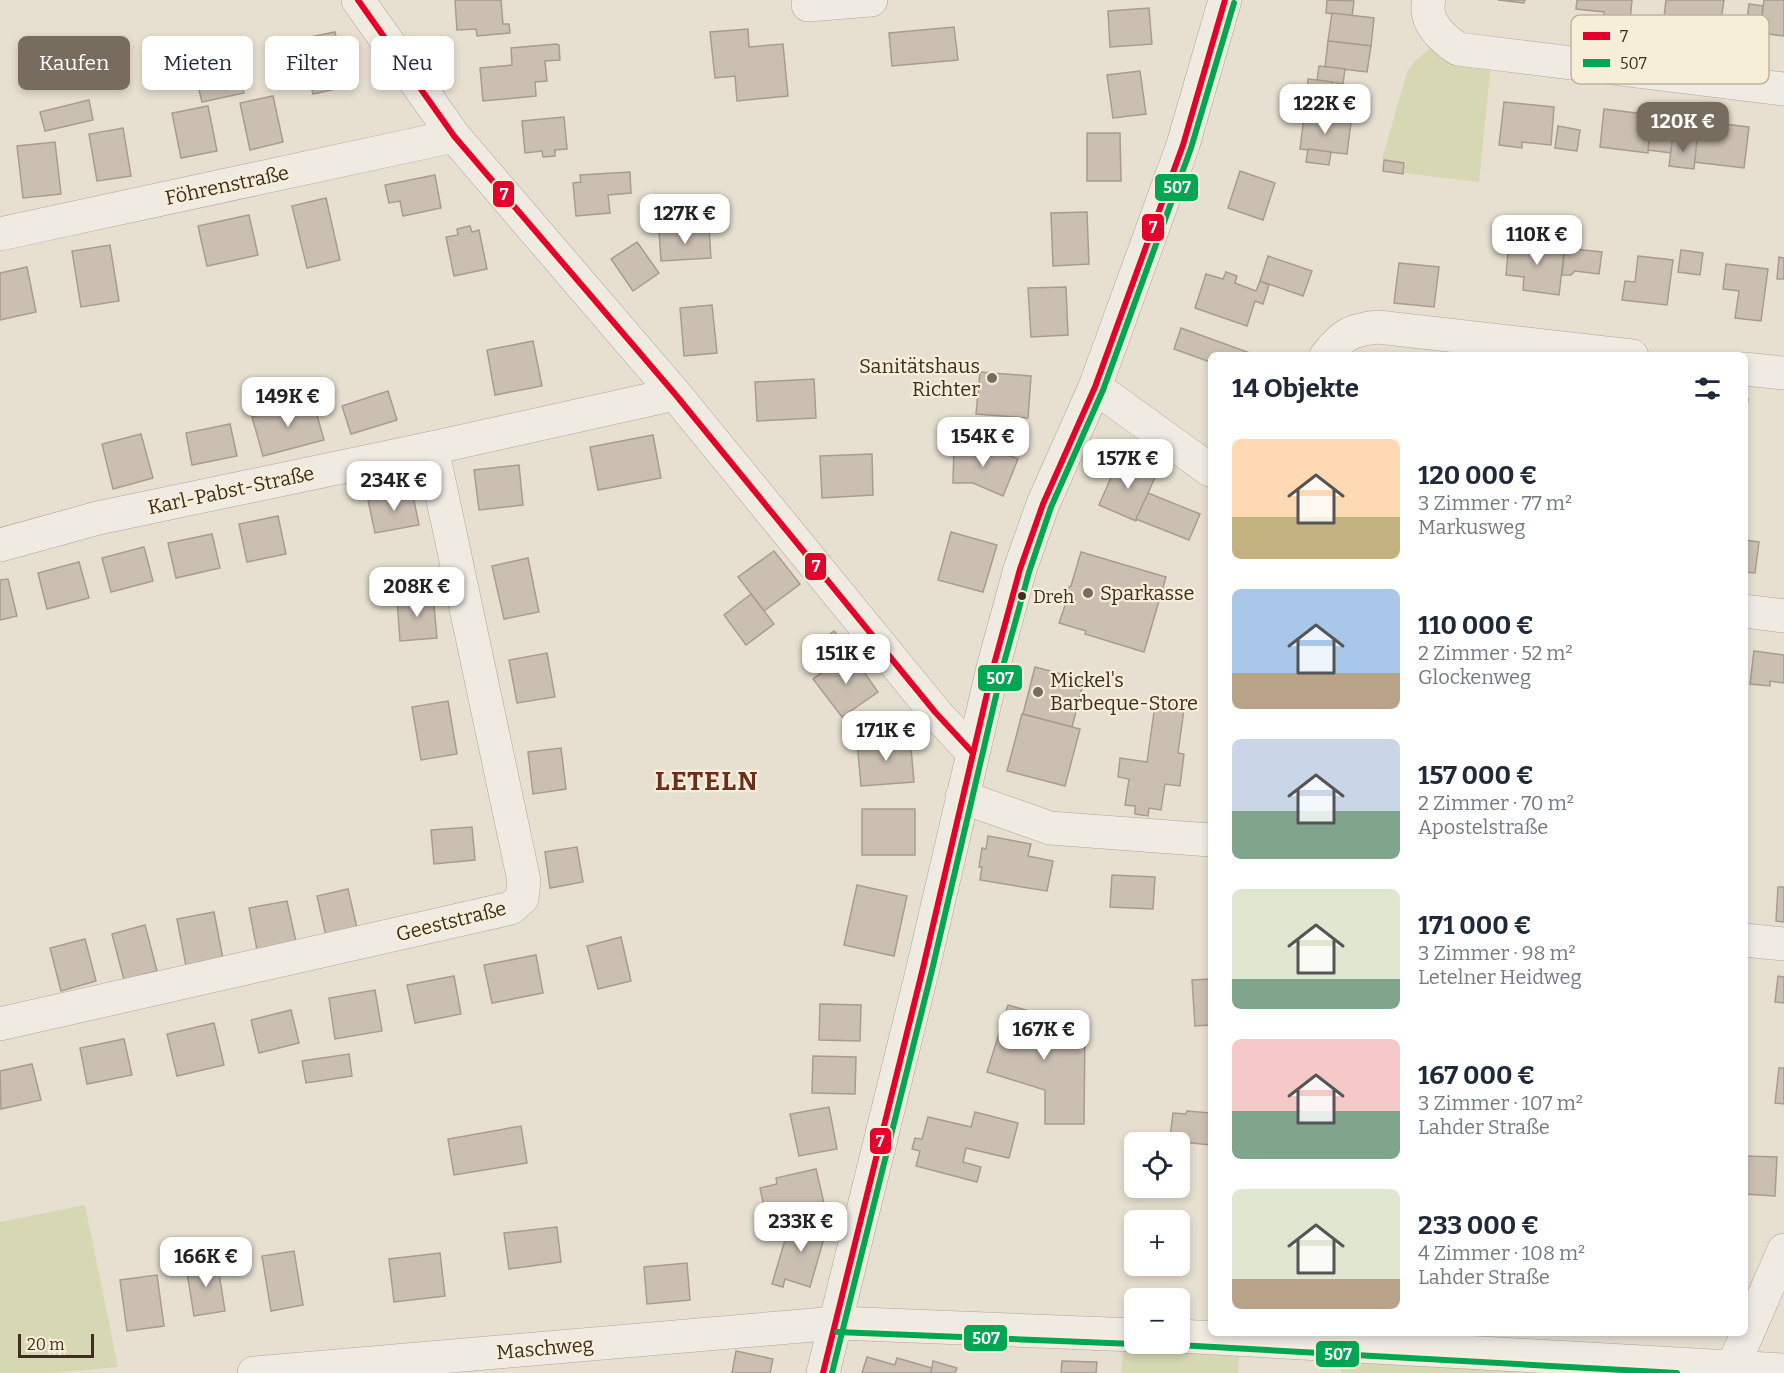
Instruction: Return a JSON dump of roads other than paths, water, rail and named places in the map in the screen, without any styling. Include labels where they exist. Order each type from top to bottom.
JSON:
[{"type":"street","points":[[358,0],[454,136],[675,394],[935,712],[972,752]]},
{"type":"street","points":[[808,5],[871,0]]},
{"type":"street","points":[[823,1373],[923,968],[972,752],[1020,569],[1043,504],[1095,387],[1183,146],[1226,0]]},
{"type":"street","points":[[1429,0],[1427,5],[1429,21],[1445,40],[1458,49],[1571,63]]},
{"type":"street","points":[[1743,84],[1784,89]]},
{"type":"street","name":"Föhrenstraße","points":[[0,234],[454,136]]},
{"type":"street","points":[[1329,352],[1340,338],[1356,329],[1378,327],[1597,352]]},
{"type":"street","points":[[1748,369],[1784,373]]},
{"type":"street","points":[[1095,387],[1208,469]]},
{"type":"street","name":"Karl-Pabst-Straße","points":[[0,545],[98,518],[675,394]]},
{"type":"street","name":"Geeststraße","points":[[0,1024],[512,908],[522,897],[524,881],[432,448]]},
{"type":"street","points":[[1748,612],[1784,616]]},
{"type":"street","points":[[962,798],[1050,828],[1208,840]]},
{"type":"street","points":[[1748,940],[1784,944]]},
{"type":"street","points":[[1748,1332],[1784,1250]]},
{"type":"street","name":"Maschweg","points":[[254,1373],[837,1323],[1124,1335]]},
{"type":"street","points":[[1190,1336],[1262,1336],[1731,1370],[1784,1370]]},
{"type":"street","points":[[1731,1370],[1746,1336]]},
{"type":"place","name":"Sanitätshaus Richter","points":[[992,378]]},
{"type":"place","name":"Sparkasse","points":[[1088,593]]},
{"type":"place","name":"Dreh","points":[[1022,596]]},
{"type":"place","name":"Mickel's Barbeque-Store","points":[[1038,692]]},
{"type":"district","name":"LETELN","points":[[707,781]]}]
